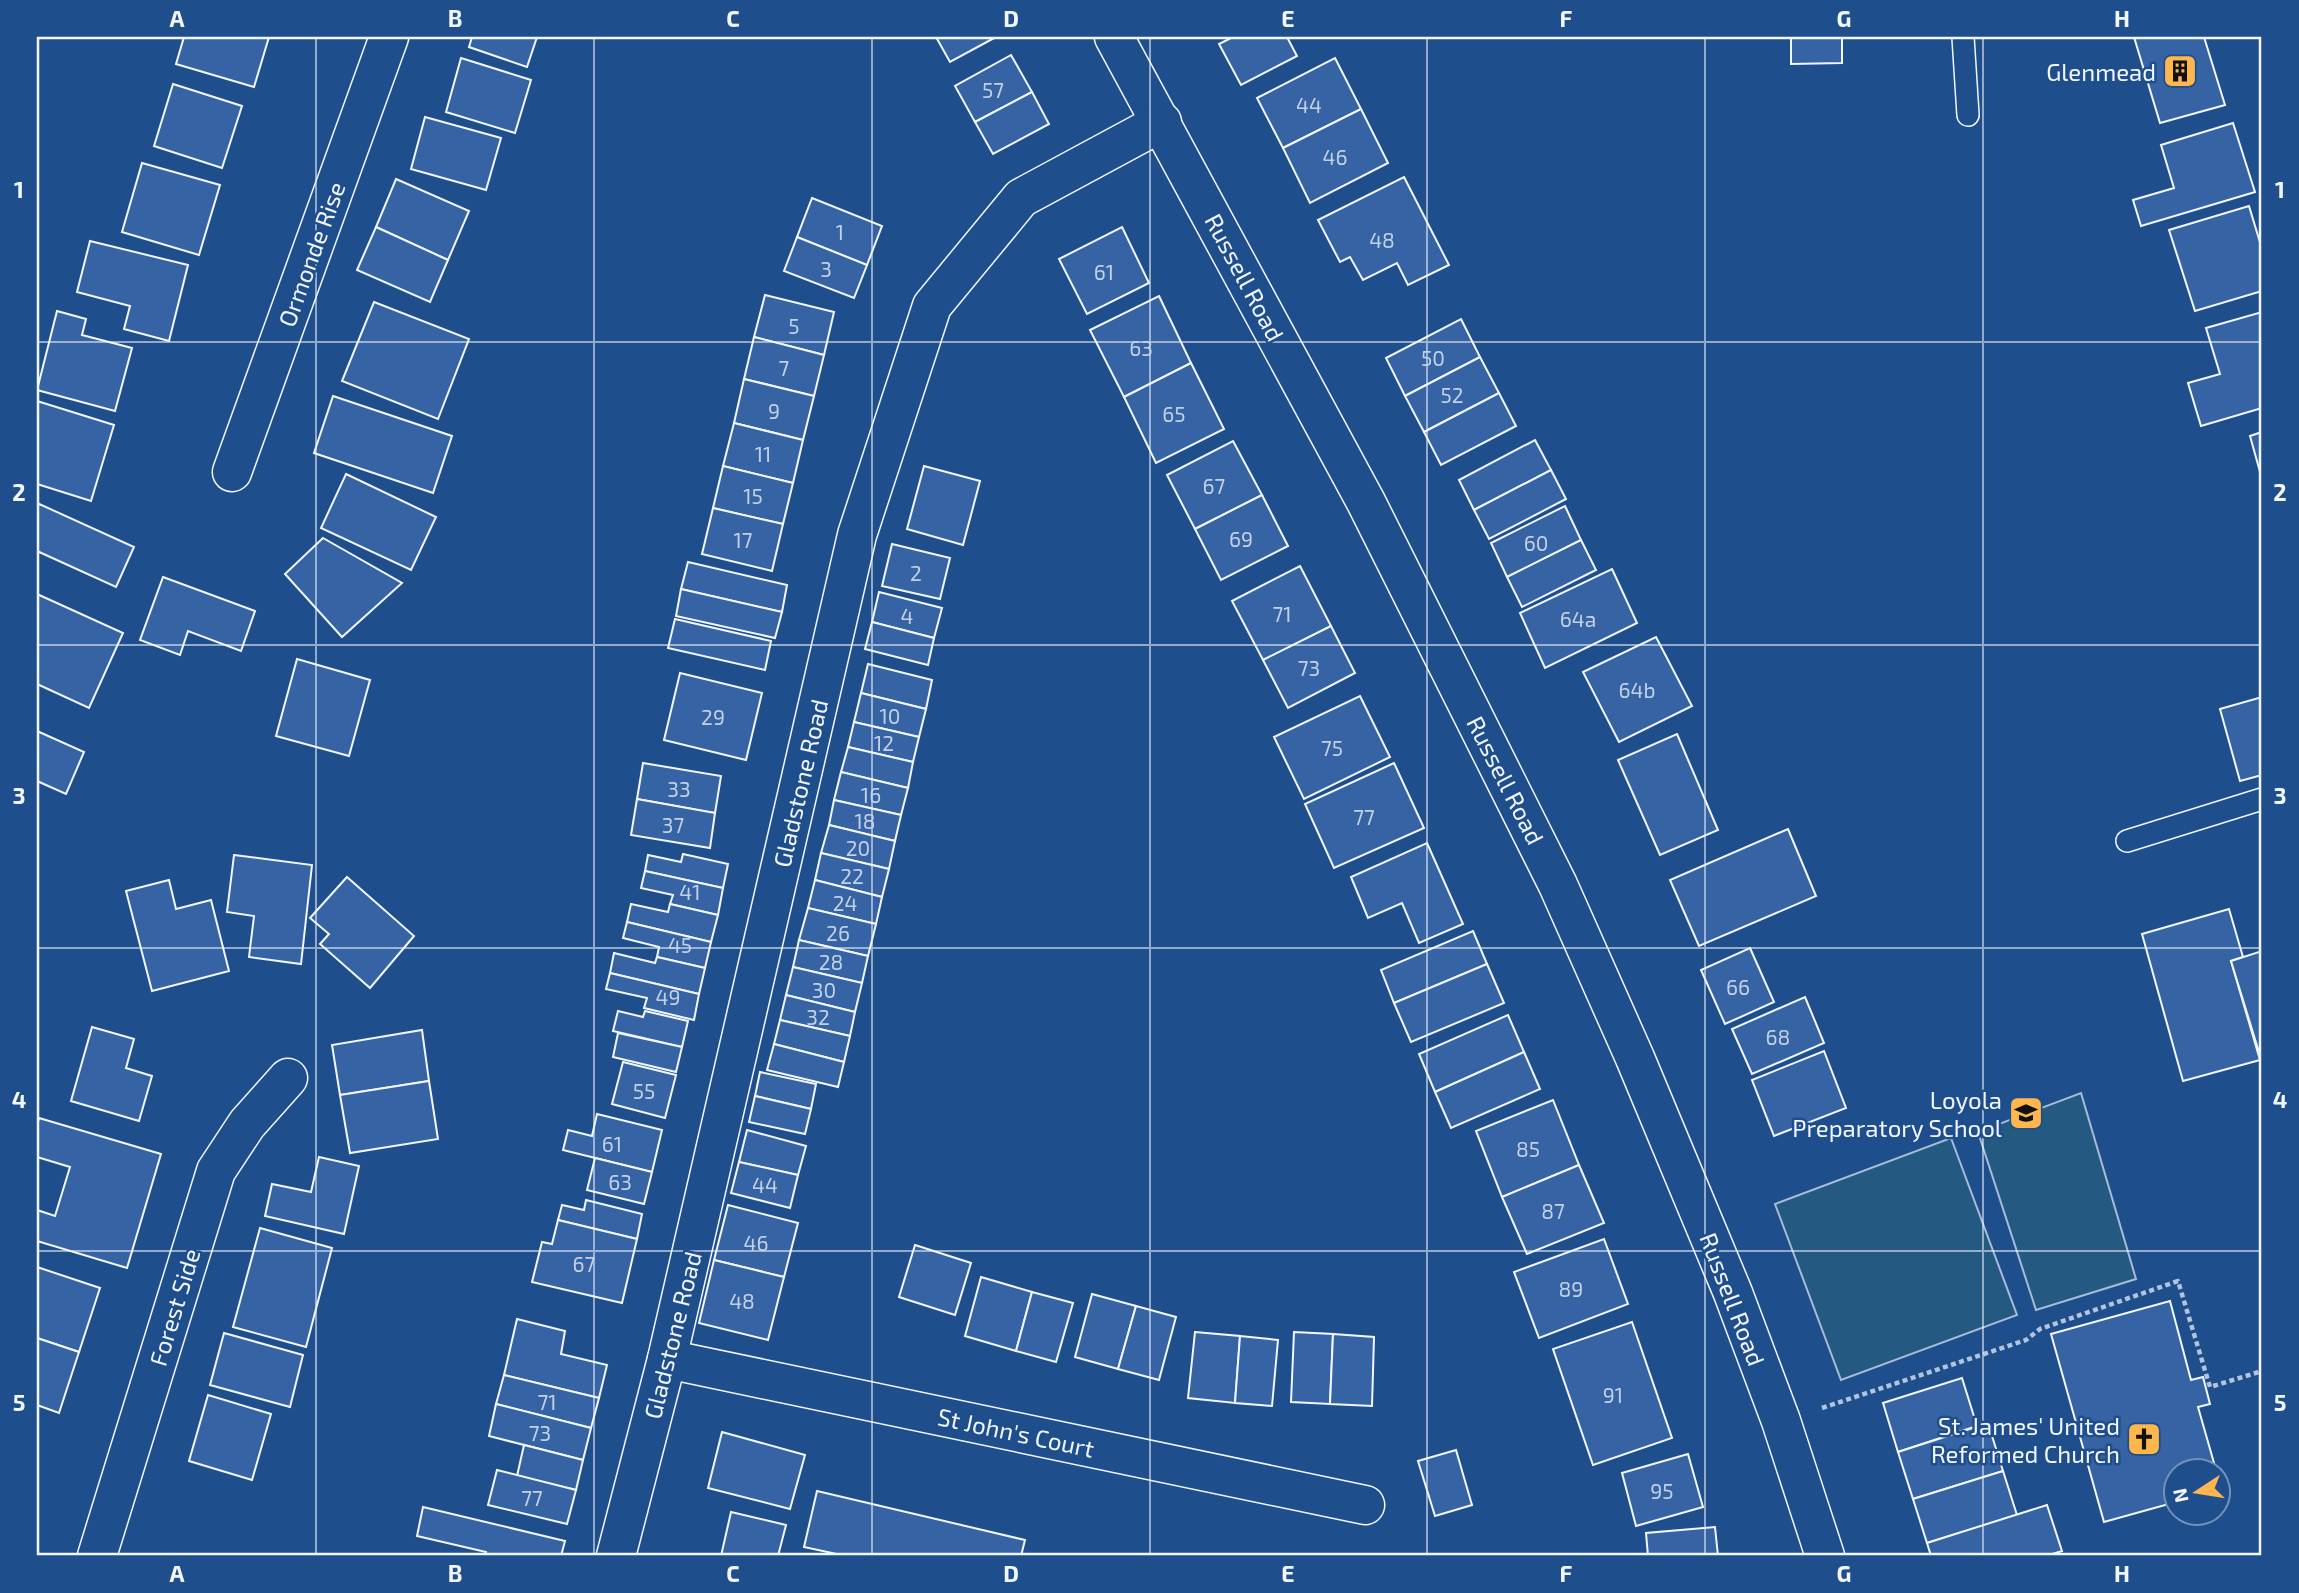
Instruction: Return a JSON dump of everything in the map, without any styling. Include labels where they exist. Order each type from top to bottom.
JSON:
[{"type":"street","name":"Ormonde Rise","points":[[232,472],[389,37]]},
{"type":"street","name":"Russell Road","points":[[1114,37],[1163,122],[1366,502],[1558,886],[1635,1058],[1728,1281],[1781,1421],[1825,1556]]},
{"type":"street","name":"Gladstone Road","points":[[616,1556],[667,1359],[857,535],[932,306],[1021,198],[1163,122]]},
{"type":"street","name":"Forest Side","points":[[97,1556],[216,1171],[247,1125],[288,1077]]},
{"type":"street","name":"St John's Court","points":[[667,1359],[1365,1505]]},
{"type":"lane","points":[[1963,37],[1968,116]]},
{"type":"lane","points":[[2127,841],[2262,799]]},
{"type":"path","points":[[1781,1421],[2026,1340],[2040,1328],[2178,1281],[2210,1387],[2262,1371]]},
{"type":"shaded area","points":[[2081,1093],[2136,1279],[2036,1310],[1978,1132]]},
{"type":"shaded area","points":[[1951,1138],[2017,1315],[1841,1380],[1775,1204]]},
{"type":"building","points":[[184,37],[269,37],[254,87],[176,64]]},
{"type":"building","points":[[472,37],[537,37],[527,67],[469,47]]},
{"type":"building","points":[[936,37],[996,37],[950,62]]},
{"type":"building","points":[[1233,37],[1287,37],[1297,56],[1241,85],[1219,44]]},
{"type":"building","points":[[1791,37],[1842,37],[1842,63],[1791,64]]},
{"type":"building","name":"Glenmead","points":[[2134,37],[2204,37],[2225,105],[2160,123]]},
{"type":"building","points":[[1011,55],[1032,92],[975,122],[955,86]]},
{"type":"building","points":[[461,58],[531,80],[515,133],[446,112]]},
{"type":"building","points":[[1335,58],[1361,109],[1283,148],[1257,98]]},
{"type":"building","points":[[173,84],[242,106],[222,168],[154,146]]},
{"type":"building","points":[[1032,92],[1049,124],[993,154],[975,122]]},
{"type":"building","points":[[1361,109],[1388,163],[1310,203],[1283,148]]},
{"type":"building","points":[[425,117],[501,138],[486,190],[411,169]]},
{"type":"building","points":[[2233,123],[2255,192],[2141,226],[2133,200],[2174,188],[2161,145]]},
{"type":"building","points":[[142,163],[220,185],[199,255],[122,232]]},
{"type":"building","points":[[1404,177],[1449,265],[1408,285],[1397,263],[1363,280],[1350,257],[1340,262],[1318,220]]},
{"type":"building","points":[[396,179],[469,211],[448,260],[376,227]]},
{"type":"building","points":[[812,198],[882,226],[867,265],[797,237]]},
{"type":"building","points":[[2249,206],[2262,249],[2262,291],[2195,311],[2169,230]]},
{"type":"building","points":[[376,227],[448,260],[430,302],[357,270]]},
{"type":"building","points":[[1122,227],[1149,283],[1087,314],[1059,259]]},
{"type":"building","points":[[797,237],[867,265],[854,298],[784,271]]},
{"type":"building","points":[[90,241],[188,265],[169,341],[124,329],[130,306],[77,292]]},
{"type":"building","points":[[765,295],[834,312],[824,355],[754,337]]},
{"type":"building","points":[[1159,296],[1191,363],[1124,397],[1090,330]]},
{"type":"building","points":[[374,302],[469,339],[438,419],[342,381]]},
{"type":"building","points":[[57,311],[86,319],[82,335],[132,348],[115,411],[37,390]]},
{"type":"building","points":[[2262,312],[2262,408],[2201,426],[2188,383],[2220,374],[2206,328]]},
{"type":"building","points":[[1461,319],[1480,357],[1405,396],[1386,358]]},
{"type":"building","points":[[754,337],[824,355],[814,396],[744,379]]},
{"type":"building","points":[[1480,357],[1499,393],[1424,432],[1405,396]]},
{"type":"building","points":[[1191,363],[1224,429],[1156,463],[1124,397]]},
{"type":"building","points":[[744,379],[814,396],[803,440],[734,423]]},
{"type":"building","points":[[1499,393],[1516,426],[1441,465],[1424,432]]},
{"type":"building","points":[[333,396],[452,436],[433,493],[314,453]]},
{"type":"building","points":[[37,401],[114,425],[91,501],[37,484]]},
{"type":"building","points":[[734,423],[803,440],[793,483],[723,466]]},
{"type":"building","points":[[2262,432],[2262,479],[2250,436]]},
{"type":"building","points":[[1535,440],[1551,470],[1474,510],[1459,480]]},
{"type":"building","points":[[1233,441],[1262,495],[1195,529],[1167,475]]},
{"type":"building","points":[[723,466],[793,483],[783,524],[713,508]]},
{"type":"building","points":[[924,466],[980,481],[963,545],[907,529]]},
{"type":"building","points":[[1551,470],[1566,499],[1489,539],[1474,510]]},
{"type":"building","points":[[346,474],[436,517],[411,570],[321,528]]},
{"type":"building","points":[[1262,495],[1288,546],[1221,580],[1195,529]]},
{"type":"building","points":[[37,503],[134,547],[116,587],[37,551]]},
{"type":"building","points":[[1565,506],[1581,540],[1507,577],[1491,543]]},
{"type":"building","points":[[713,508],[783,524],[772,571],[702,554]]},
{"type":"building","points":[[323,538],[402,583],[342,637],[285,574]]},
{"type":"building","points":[[1581,540],[1596,570],[1522,607],[1507,577]]},
{"type":"building","points":[[892,544],[950,558],[940,599],[882,586]]},
{"type":"building","points":[[688,562],[787,585],[782,612],[681,589]]},
{"type":"building","points":[[1300,566],[1331,626],[1263,660],[1232,601]]},
{"type":"building","points":[[1612,569],[1637,623],[1545,668],[1520,613]]},
{"type":"building","points":[[163,577],[255,611],[241,651],[188,631],[180,655],[140,640]]},
{"type":"building","points":[[681,589],[782,612],[775,638],[676,616]]},
{"type":"building","points":[[879,592],[942,608],[934,638],[872,622]]},
{"type":"building","points":[[37,594],[123,633],[89,708],[37,684]]},
{"type":"building","points":[[675,619],[771,641],[765,670],[668,648]]},
{"type":"building","points":[[872,622],[934,638],[928,665],[865,649]]},
{"type":"building","points":[[1331,626],[1355,673],[1288,708],[1263,660]]},
{"type":"building","points":[[1656,637],[1692,706],[1619,742],[1583,672]]},
{"type":"building","points":[[297,659],[370,680],[349,756],[276,736]]},
{"type":"building","points":[[868,664],[932,680],[926,709],[861,693]]},
{"type":"building","points":[[680,673],[762,693],[746,760],[664,740]]},
{"type":"building","points":[[861,693],[926,709],[919,737],[854,722]]},
{"type":"building","points":[[1360,696],[1390,757],[1304,799],[1274,737]]},
{"type":"building","points":[[2262,697],[2262,775],[2240,781],[2220,709]]},
{"type":"building","points":[[854,722],[919,737],[913,762],[848,747]]},
{"type":"building","points":[[37,731],[84,752],[66,794],[37,781]]},
{"type":"building","points":[[1677,734],[1718,830],[1660,855],[1618,760]]},
{"type":"building","points":[[848,747],[913,762],[908,788],[841,772]]},
{"type":"building","points":[[643,763],[721,776],[715,813],[637,799]]},
{"type":"building","points":[[1394,763],[1424,828],[1334,868],[1305,804]]},
{"type":"building","points":[[841,772],[908,788],[901,815],[834,800]]},
{"type":"building","points":[[637,799],[715,813],[710,848],[631,835]]},
{"type":"building","points":[[834,800],[901,815],[895,841],[829,825]]},
{"type":"building","points":[[829,825],[895,841],[889,869],[821,853]]},
{"type":"building","points":[[1788,829],[1816,896],[1699,946],[1670,880]]},
{"type":"building","points":[[1427,843],[1463,924],[1419,943],[1402,903],[1368,918],[1351,877]]},
{"type":"building","points":[[821,853],[889,869],[882,897],[815,880]]},
{"type":"building","points":[[683,854],[728,864],[723,888],[645,871],[648,855],[681,862]]},
{"type":"building","points":[[234,855],[312,865],[301,964],[249,957],[254,916],[227,912]]},
{"type":"building","points":[[645,871],[723,888],[718,915],[670,904],[673,895],[641,888]]},
{"type":"building","points":[[347,877],[414,936],[370,988],[320,944],[329,934],[310,918]]},
{"type":"building","points":[[169,880],[176,909],[211,900],[229,971],[152,991],[126,891]]},
{"type":"building","points":[[815,880],[882,897],[876,924],[808,908]]},
{"type":"building","points":[[631,904],[668,912],[670,904],[718,915],[711,942],[627,922]]},
{"type":"building","points":[[808,908],[876,924],[868,956],[799,940]]},
{"type":"building","points":[[2229,909],[2243,957],[2231,961],[2260,1060],[2183,1081],[2142,934]]},
{"type":"building","points":[[627,922],[711,942],[705,968],[657,957],[659,947],[623,938]]},
{"type":"building","points":[[1473,931],[1487,964],[1394,1003],[1381,970]]},
{"type":"building","points":[[799,940],[868,956],[862,983],[793,967]]},
{"type":"building","points":[[1750,948],[1774,1002],[1725,1024],[1701,970]]},
{"type":"building","points":[[2262,951],[2262,1062],[2231,961]]},
{"type":"building","points":[[614,953],[655,963],[657,957],[705,968],[699,994],[610,973]]},
{"type":"building","points":[[1487,964],[1504,1003],[1411,1042],[1394,1003]]},
{"type":"building","points":[[793,967],[862,983],[855,1012],[786,995]]},
{"type":"building","points":[[610,973],[699,994],[694,1020],[644,1008],[647,998],[606,989]]},
{"type":"building","points":[[786,995],[855,1012],[850,1036],[780,1020]]},
{"type":"building","points":[[1805,997],[1824,1043],[1752,1074],[1732,1029]]},
{"type":"building","points":[[618,1011],[643,1017],[645,1011],[688,1021],[682,1047],[613,1031]]},
{"type":"building","points":[[1508,1015],[1524,1052],[1435,1092],[1419,1054]]},
{"type":"building","points":[[780,1020],[850,1036],[844,1062],[774,1044]]},
{"type":"building","points":[[92,1027],[134,1039],[126,1068],[152,1076],[139,1121],[71,1101]]},
{"type":"building","points":[[422,1030],[429,1081],[340,1095],[332,1045]]},
{"type":"building","points":[[618,1033],[682,1047],[676,1072],[613,1057]]},
{"type":"building","points":[[774,1044],[844,1062],[838,1087],[767,1070]]},
{"type":"building","points":[[1824,1051],[1846,1108],[1774,1136],[1752,1080]]},
{"type":"building","points":[[1524,1052],[1540,1089],[1451,1128],[1435,1092]]},
{"type":"building","points":[[623,1062],[676,1075],[665,1118],[612,1104]]},
{"type":"building","points":[[760,1072],[816,1084],[811,1109],[755,1096]]},
{"type":"building","points":[[429,1081],[438,1139],[350,1153],[340,1095]]},
{"type":"building","points":[[755,1096],[811,1109],[805,1134],[749,1122]]},
{"type":"building","points":[[1553,1100],[1579,1165],[1502,1197],[1476,1131]]},
{"type":"building","points":[[597,1114],[662,1130],[652,1172],[563,1150],[568,1130],[592,1136]]},
{"type":"building","points":[[39,1118],[161,1154],[127,1268],[37,1241],[37,1210],[55,1216],[70,1167],[37,1157]]},
{"type":"building","points":[[747,1130],[806,1146],[798,1175],[739,1162]]},
{"type":"building","points":[[319,1157],[359,1166],[344,1234],[265,1216],[272,1184],[311,1192]]},
{"type":"building","points":[[595,1158],[652,1172],[644,1204],[587,1190]]},
{"type":"building","points":[[739,1162],[798,1175],[790,1208],[731,1193]]},
{"type":"building","points":[[1579,1165],[1604,1223],[1527,1254],[1502,1197]]},
{"type":"building","points":[[586,1200],[642,1214],[637,1239],[558,1220],[562,1205],[584,1210]]},
{"type":"building","points":[[728,1205],[798,1223],[784,1277],[714,1260]]},
{"type":"building","points":[[558,1220],[637,1239],[622,1303],[532,1282],[542,1242],[552,1244]]},
{"type":"building","points":[[260,1228],[332,1248],[306,1347],[233,1327]]},
{"type":"building","points":[[1604,1239],[1628,1304],[1539,1338],[1514,1272]]},
{"type":"building","points":[[915,1245],[971,1263],[955,1315],[899,1297]]},
{"type":"building","points":[[714,1260],[784,1277],[768,1340],[699,1323]]},
{"type":"building","points":[[37,1267],[100,1288],[79,1352],[37,1338]]},
{"type":"building","points":[[981,1277],[1032,1292],[1016,1351],[965,1336]]},
{"type":"building","points":[[1032,1292],[1073,1303],[1056,1362],[1016,1351]]},
{"type":"building","points":[[1092,1294],[1136,1306],[1118,1369],[1075,1357]]},
{"type":"building","name":"St. James' United Reformed Church","points":[[2170,1301],[2191,1380],[2203,1377],[2210,1404],[2198,1407],[2212,1456],[2162,1456],[2162,1506],[2104,1522],[2051,1334]]},
{"type":"building","points":[[1136,1306],[1176,1317],[1159,1380],[1118,1369]]},
{"type":"building","points":[[517,1319],[565,1331],[561,1354],[607,1365],[599,1398],[504,1375]]},
{"type":"building","points":[[1632,1322],[1672,1438],[1593,1465],[1553,1349]]},
{"type":"building","points":[[1195,1332],[1240,1336],[1235,1403],[1188,1398]]},
{"type":"building","points":[[1294,1332],[1333,1334],[1330,1404],[1291,1402]]},
{"type":"building","points":[[224,1333],[303,1355],[290,1407],[210,1385]]},
{"type":"building","points":[[1333,1334],[1374,1337],[1372,1406],[1330,1404]]},
{"type":"building","points":[[1240,1336],[1278,1340],[1272,1406],[1235,1403]]},
{"type":"building","points":[[37,1338],[79,1352],[59,1413],[37,1405]]},
{"type":"building","points":[[504,1375],[599,1398],[591,1428],[496,1404]]},
{"type":"building","points":[[1962,1378],[1977,1426],[1898,1452],[1883,1403]]},
{"type":"building","points":[[208,1395],[271,1414],[252,1480],[189,1461]]},
{"type":"building","points":[[496,1404],[591,1428],[583,1460],[489,1436]]},
{"type":"building","points":[[1988,1423],[2003,1471],[1913,1499],[1898,1452]]},
{"type":"building","points":[[722,1432],[805,1455],[790,1509],[708,1488]]},
{"type":"building","points":[[524,1445],[583,1460],[576,1490],[517,1476]]},
{"type":"building","points":[[1456,1450],[1472,1505],[1435,1516],[1418,1461]]},
{"type":"building","points":[[1688,1454],[1703,1507],[1636,1526],[1622,1473]]},
{"type":"building","points":[[497,1470],[576,1490],[567,1524],[488,1505]]},
{"type":"building","points":[[2003,1471],[2017,1515],[1927,1543],[1913,1499]]},
{"type":"building","points":[[817,1491],[1025,1540],[1021,1556],[846,1556],[804,1547]]},
{"type":"building","points":[[2047,1505],[2062,1551],[2046,1556],[1931,1556],[1927,1543]]},
{"type":"building","points":[[423,1507],[565,1541],[561,1556],[485,1556],[486,1552],[417,1536]]},
{"type":"building","points":[[731,1512],[786,1525],[778,1556],[721,1556]]},
{"type":"building","points":[[1715,1527],[1718,1556],[1648,1556],[1646,1533]]},
{"type":"place","name":"Glenmead","points":[[2180,71]]},
{"type":"place","name":"Loyola Preparatory School","points":[[2026,1113]]},
{"type":"place","name":"St. James' United Reformed Church","points":[[2144,1439]]}]
